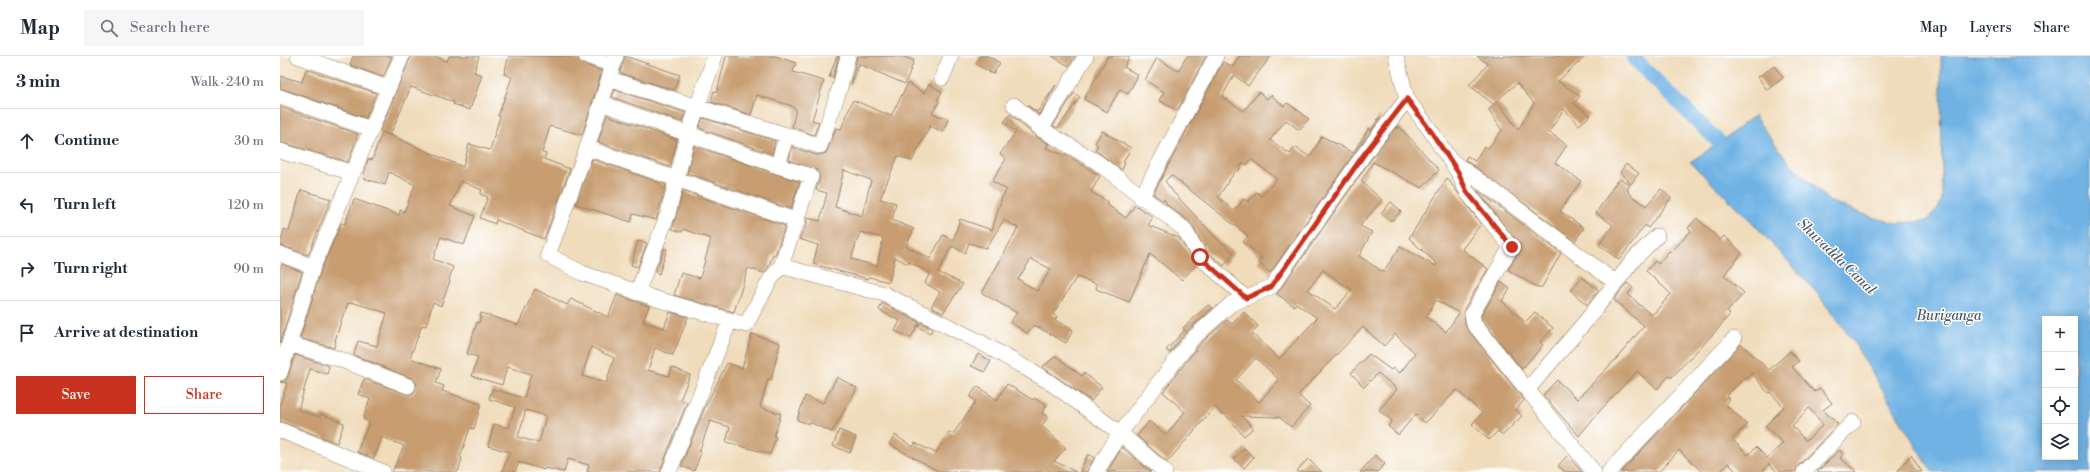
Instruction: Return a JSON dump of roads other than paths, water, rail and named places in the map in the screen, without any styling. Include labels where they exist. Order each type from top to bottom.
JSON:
[{"type":"street","points":[[298,56],[388,88]]},
{"type":"street","points":[[280,373],[287,339],[313,267],[402,56]]},
{"type":"street","points":[[586,56],[613,67],[697,107],[820,146],[840,87],[848,56]]},
{"type":"street","points":[[637,293],[668,214],[688,134],[715,56]]},
{"type":"street","points":[[942,78],[951,56]]},
{"type":"street","points":[[1041,129],[1086,56]]},
{"type":"street","points":[[1141,198],[1216,56]]},
{"type":"street","points":[[1396,56],[1407,99],[1458,172],[1467,192],[1512,247],[1472,314],[1472,319],[1498,356],[1594,472]]},
{"type":"street","points":[[601,103],[778,166],[811,176],[798,221],[781,266],[770,280],[746,325],[637,293],[582,273],[548,255],[587,148],[601,103],[613,67]]},
{"type":"street","points":[[280,97],[371,129]]},
{"type":"street","points":[[1096,472],[1120,433],[1192,339],[1232,304],[1271,287],[1365,153],[1407,99]]},
{"type":"street","points":[[1014,105],[1041,129],[1097,162],[1141,198],[1184,229],[1200,257],[1246,298]]},
{"type":"street","points":[[778,166],[786,135]]},
{"type":"street","points":[[587,148],[798,221]]},
{"type":"street","points":[[280,151],[353,173]]},
{"type":"street","points":[[1450,160],[1494,191],[1616,283]]},
{"type":"street","points":[[1527,390],[1635,258],[1657,236]]},
{"type":"street","points":[[280,254],[313,267]]},
{"type":"street","points":[[781,266],[884,294],[982,343],[1048,381],[1120,433],[1161,471]]},
{"type":"street","points":[[669,472],[730,320]]},
{"type":"street","points":[[287,339],[408,386]]},
{"type":"street","points":[[1609,472],[1734,339]]},
{"type":"street","points":[[1804,472],[1853,422]]},
{"type":"street","points":[[280,430],[383,472]]},
{"type":"water","name":"Buriganga","points":[[1941,56],[2090,56],[2090,472],[1932,472],[1851,338],[1816,292],[1754,224],[1690,162],[1719,143],[1754,116],[1789,162],[1829,201],[1874,218],[1897,223],[1926,221],[1938,209],[1942,199]]},
{"type":"waterway","name":"Shuvadda Canal","points":[[1633,56],[1640,65],[1734,157]]}]
